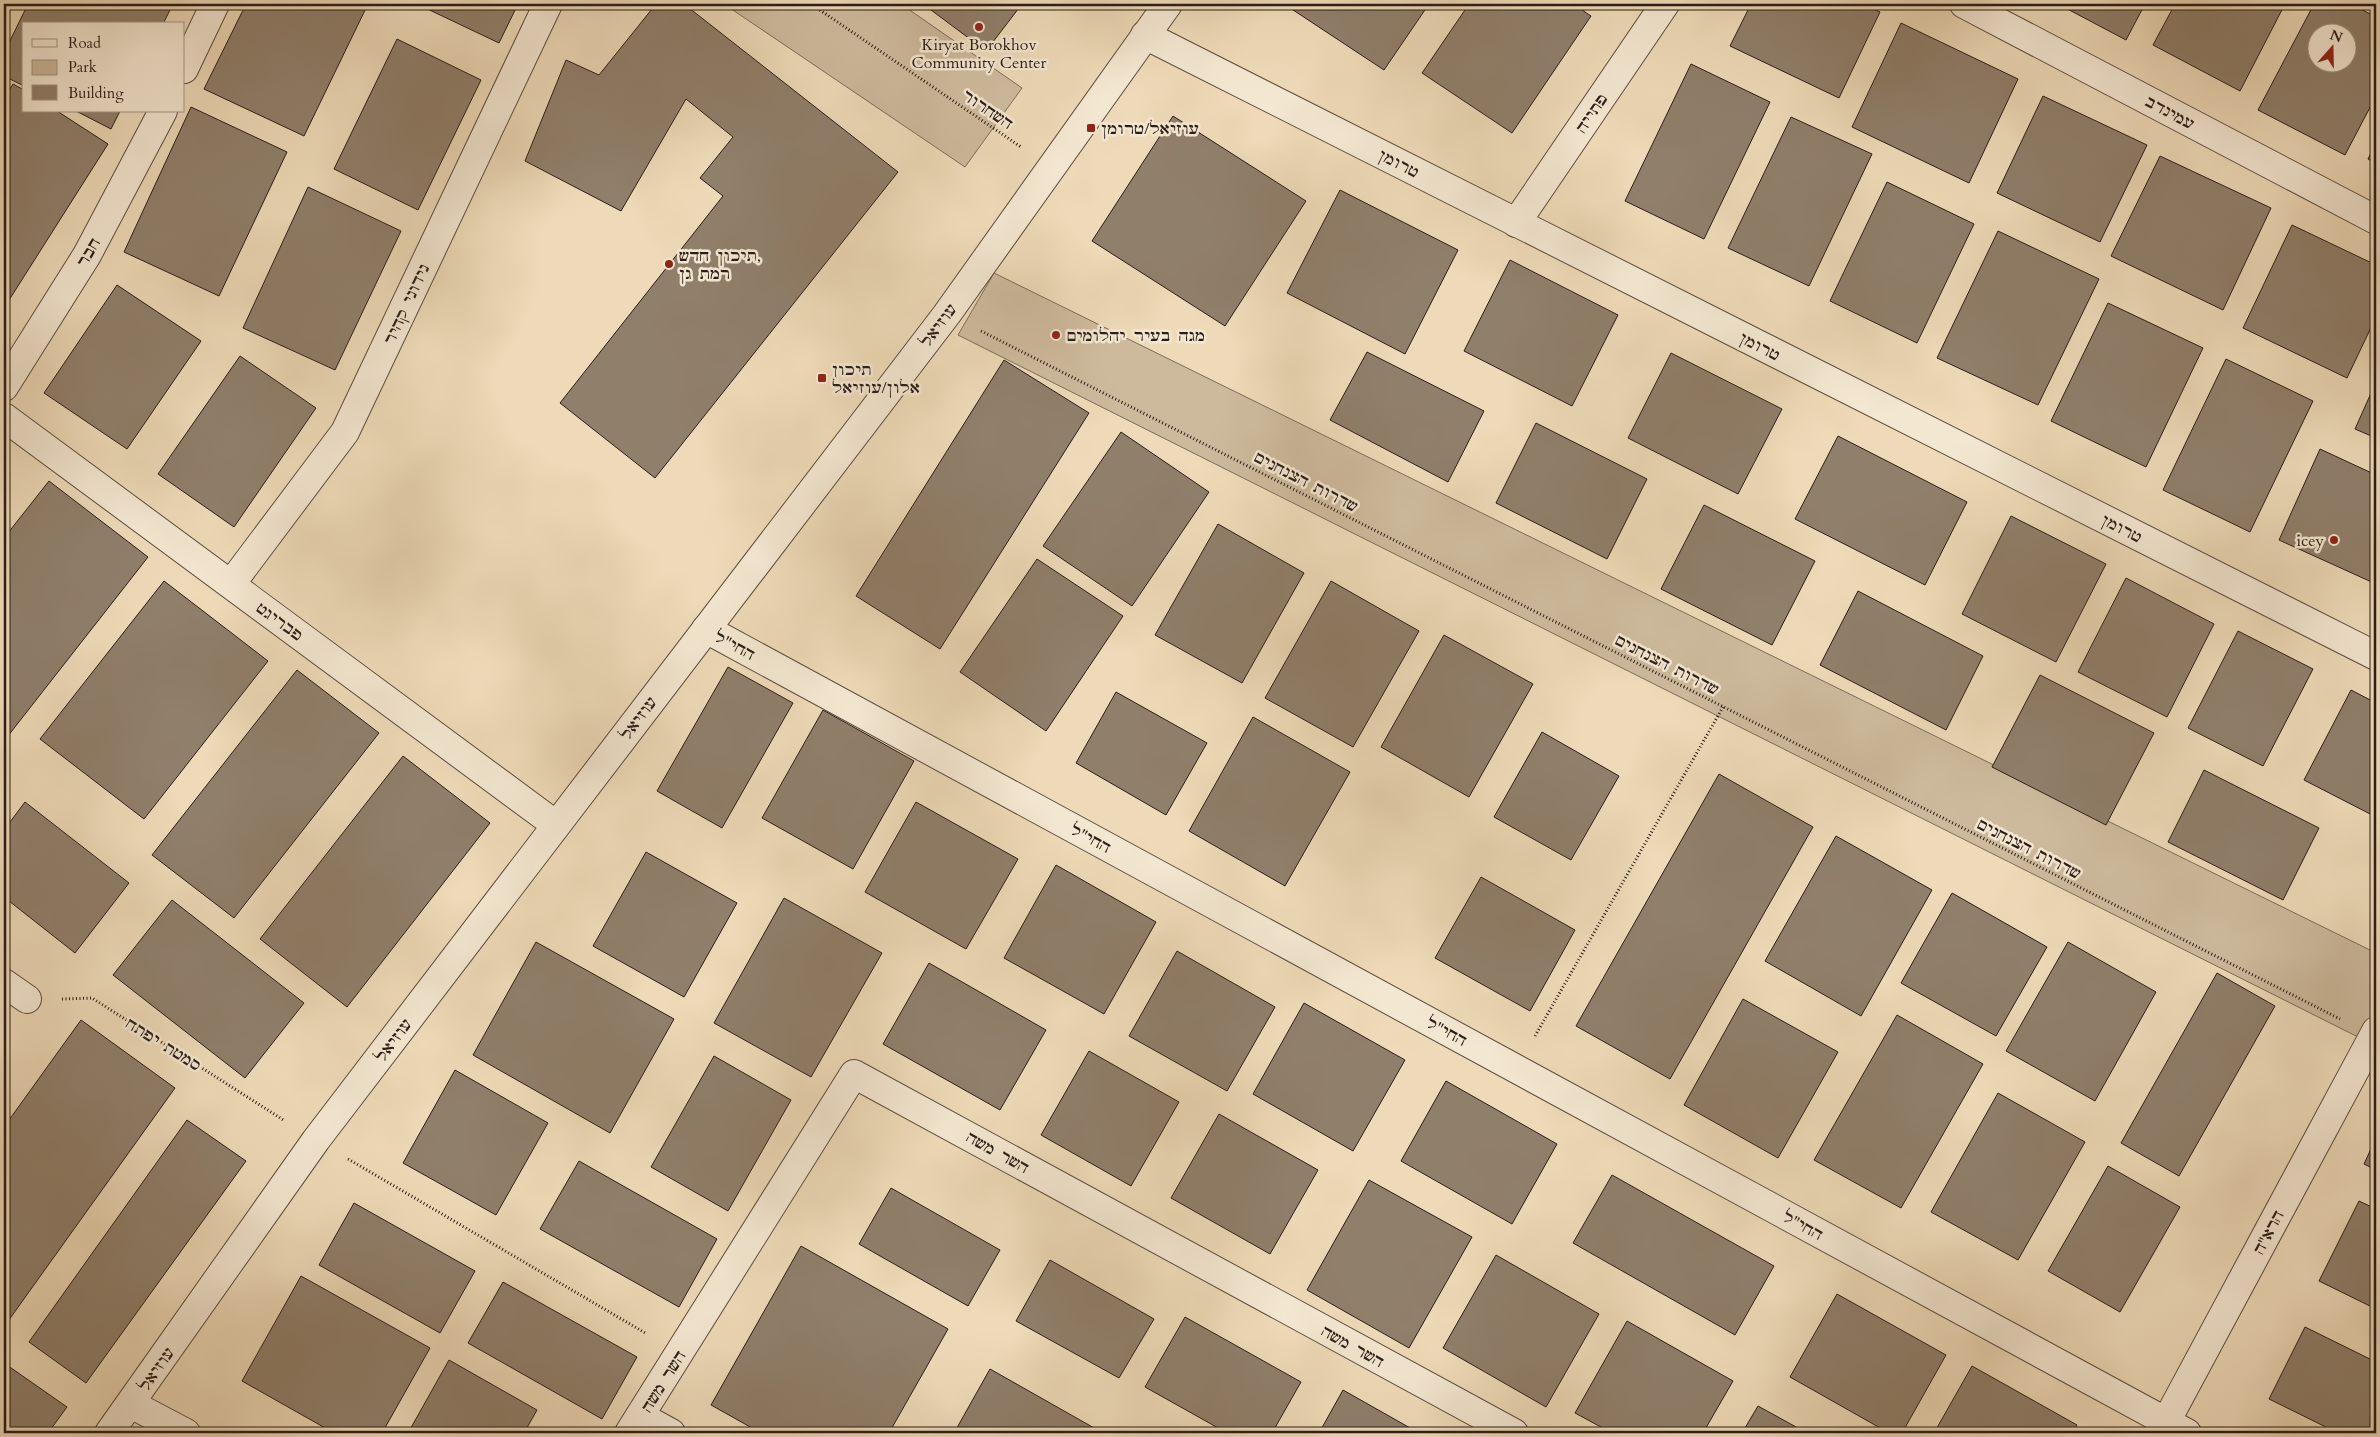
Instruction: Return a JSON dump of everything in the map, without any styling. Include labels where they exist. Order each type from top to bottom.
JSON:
[{"type":"street","points":[[185,67],[215,4]]},
{"type":"street","name":"נידוני קהיר","points":[[231,584],[345,432],[548,4]]},
{"type":"street","name":"עוזיאל","points":[[109,1433],[132,1404],[316,1140],[947,314],[1168,4]]},
{"type":"street","name":"פתייה","points":[[1516,222],[1666,4]]},
{"type":"street","name":"עמינדב","points":[[1964,4],[2376,220]]},
{"type":"street","name":"טרומן","points":[[1145,35],[2376,656]]},
{"type":"street","name":"חבר","points":[[4,387],[87,255],[163,112]]},
{"type":"street","name":"פבריגט","points":[[4,417],[556,825]]},
{"type":"street","name":"החי\"ל","points":[[706,629],[1516,1069],[2171,1430]]},
{"type":"street","points":[[4,983],[27,999]]},
{"type":"street","name":"הרא\"ה","points":[[2171,1430],[2375,1034]]},
{"type":"street","name":"השר משה","points":[[634,1425],[854,1074],[1514,1433]]},
{"type":"street","points":[[132,1404],[186,1433]]},
{"type":"street","points":[[634,1425],[671,1433]]},
{"type":"path","name":"השחרור","points":[[811,4],[1052,168]]},
{"type":"path","name":"שדרות הצנחנים","points":[[947,314],[1723,707],[2375,1034]]},
{"type":"path","points":[[1516,1069],[1723,707]]},
{"type":"path","name":"סמטת יפתח","points":[[27,999],[92,998],[316,1140],[680,1353]]},
{"type":"green space","points":[[724,4],[901,4],[1022,88],[965,167]]},
{"type":"green space","points":[[994,273],[2376,953],[2376,1046],[958,335]]},
{"type":"building","points":[[28,4],[173,4],[164,22],[22,22],[22,85],[4,76],[4,53]]},
{"type":"building","points":[[246,4],[368,4],[304,136],[204,89]]},
{"type":"building","points":[[417,4],[518,4],[499,43]]},
{"type":"building","points":[[656,4],[684,4],[898,172],[655,478],[560,403],[723,196],[700,178],[733,137],[686,99],[621,211],[525,161],[566,60],[599,75]]},
{"type":"building","name":"Kiryat Borokhov Community Center","points":[[923,4],[1022,4],[986,51]]},
{"type":"building","points":[[1284,4],[1429,4],[1384,70]]},
{"type":"building","points":[[1469,4],[1573,4],[1591,16],[1512,133],[1422,73]]},
{"type":"building","points":[[1751,4],[1863,4],[1880,12],[1839,98],[1730,46]]},
{"type":"building","points":[[2058,4],[2145,4],[2126,40]]},
{"type":"building","points":[[2175,4],[2285,4],[2240,91],[2153,45]]},
{"type":"building","points":[[2314,4],[2351,4],[2376,17],[2376,96],[2345,155],[2258,110]]},
{"type":"building","points":[[1901,23],[2018,79],[1969,183],[1852,127]]},
{"type":"building","points":[[397,39],[481,80],[418,210],[334,169]]},
{"type":"building","points":[[1691,64],[1770,102],[1704,239],[1625,201]]},
{"type":"building","points":[[13,84],[22,89],[22,112],[59,112],[108,144],[4,308],[4,98]]},
{"type":"building","points":[[2043,96],[2147,145],[2100,242],[1997,193]]},
{"type":"building","points":[[191,107],[287,152],[219,296],[124,252]]},
{"type":"building","points":[[78,112],[120,112],[111,129]]},
{"type":"building","points":[[1173,116],[1306,201],[1225,326],[1092,241]]},
{"type":"building","points":[[1791,117],[1872,154],[1809,286],[1728,248]]},
{"type":"building","points":[[2376,143],[2376,164],[2368,159]]},
{"type":"building","points":[[2160,156],[2271,208],[2223,310],[2111,256]]},
{"type":"building","points":[[1887,182],[1974,224],[1917,343],[1830,301]]},
{"type":"building","points":[[308,187],[401,231],[335,370],[243,328]]},
{"type":"building","points":[[1340,190],[1458,250],[1405,354],[1287,293]]},
{"type":"building","points":[[2292,225],[2376,265],[2376,317],[2347,378],[2243,328]]},
{"type":"building","points":[[1998,231],[2099,279],[2038,405],[1937,358]]},
{"type":"building","points":[[1510,260],[1618,315],[1572,406],[1464,351]]},
{"type":"building","points":[[117,285],[201,341],[127,449],[44,393]]},
{"type":"building","points":[[2108,303],[2203,348],[2146,467],[2051,421]]},
{"type":"building","points":[[1367,352],[1484,411],[1448,482],[1330,420]]},
{"type":"building","points":[[1671,353],[1782,409],[1738,494],[1628,438]]},
{"type":"building","points":[[240,356],[316,408],[234,527],[158,474]]},
{"type":"building","points":[[2226,359],[2313,401],[2250,532],[2163,490]]},
{"type":"building","points":[[1004,360],[1089,413],[940,649],[856,596]]},
{"type":"building","points":[[2376,382],[2376,438],[2355,429]]},
{"type":"building","points":[[1536,423],[1647,479],[1607,559],[1496,503]]},
{"type":"building","points":[[1121,432],[1209,492],[1132,606],[1043,546]]},
{"type":"building","points":[[1838,436],[1967,502],[1925,585],[1795,519]]},
{"type":"building","points":[[2320,449],[2376,475],[2376,584],[2279,540]]},
{"type":"building","points":[[4,467],[10,472],[4,480]]},
{"type":"building","points":[[49,481],[148,557],[4,741],[4,538]]},
{"type":"building","points":[[1704,505],[1815,561],[1772,645],[1661,589]]},
{"type":"building","points":[[2011,516],[2106,564],[2056,662],[1962,614]]},
{"type":"building","points":[[1218,524],[1304,573],[1242,683],[1155,635]]},
{"type":"building","points":[[1037,559],[1123,616],[1046,731],[960,672]]},
{"type":"building","points":[[2126,578],[2214,624],[2167,717],[2078,672]]},
{"type":"building","points":[[164,581],[268,661],[144,819],[40,739]]},
{"type":"building","points":[[1331,581],[1419,631],[1353,747],[1265,698]]},
{"type":"building","points":[[1858,591],[1983,656],[1946,730],[1820,665]]},
{"type":"building","points":[[2238,631],[2313,669],[2263,766],[2188,728]]},
{"type":"building","points":[[1444,635],[1533,684],[1469,797],[1381,747]]},
{"type":"building","points":[[728,667],[793,703],[722,828],[657,791]]},
{"type":"building","points":[[297,670],[379,733],[234,918],[152,855]]},
{"type":"building","points":[[2040,675],[2154,733],[2106,825],[1992,767]]},
{"type":"building","points":[[2351,690],[2376,703],[2376,817],[2304,780]]},
{"type":"building","points":[[1116,692],[1207,743],[1166,815],[1076,763]]},
{"type":"building","points":[[823,710],[914,761],[853,869],[762,818]]},
{"type":"building","points":[[1253,717],[1350,772],[1285,886],[1189,831]]},
{"type":"building","points":[[1542,732],[1619,776],[1571,860],[1494,817]]},
{"type":"building","points":[[403,756],[490,823],[347,1007],[260,939]]},
{"type":"building","points":[[2204,770],[2319,828],[2283,900],[2168,842]]},
{"type":"building","points":[[1719,774],[1813,827],[1670,1079],[1576,1026]]},
{"type":"building","points":[[25,802],[129,883],[75,953],[4,897],[4,830]]},
{"type":"building","points":[[916,802],[1018,859],[966,949],[865,892]]},
{"type":"building","points":[[1836,836],[1932,890],[1861,1016],[1765,961]]},
{"type":"building","points":[[646,852],[737,903],[684,997],[593,946]]},
{"type":"building","points":[[1056,865],[1156,922],[1104,1014],[1004,958]]},
{"type":"building","points":[[1481,877],[1575,930],[1530,1011],[1435,958]]},
{"type":"building","points":[[1952,893],[2047,947],[1996,1036],[1901,983]]},
{"type":"building","points":[[784,898],[882,953],[811,1077],[714,1023]]},
{"type":"building","points":[[172,900],[304,1003],[245,1078],[113,975]]},
{"type":"building","points":[[536,942],[674,1019],[610,1133],[473,1055]]},
{"type":"building","points":[[2068,942],[2156,992],[2095,1101],[2006,1051]]},
{"type":"building","points":[[1177,951],[1275,1007],[1227,1091],[1129,1036]]},
{"type":"building","points":[[929,963],[1046,1030],[1000,1110],[883,1044]]},
{"type":"building","points":[[2217,973],[2275,1006],[2179,1176],[2121,1143]]},
{"type":"building","points":[[1743,999],[1838,1052],[1778,1158],[1684,1105]]},
{"type":"building","points":[[1304,1003],[1405,1060],[1353,1151],[1253,1094]]},
{"type":"building","points":[[1897,1015],[1983,1064],[1901,1208],[1814,1160]]},
{"type":"building","points":[[81,1020],[175,1088],[6,1324],[4,1322],[4,1127]]},
{"type":"building","points":[[1089,1051],[1179,1102],[1131,1186],[1041,1135]]},
{"type":"building","points":[[714,1056],[791,1100],[728,1211],[651,1167]]},
{"type":"building","points":[[455,1070],[548,1123],[496,1215],[403,1163]]},
{"type":"building","points":[[1446,1081],[1557,1144],[1512,1224],[1401,1161]]},
{"type":"building","points":[[1998,1093],[2085,1142],[2018,1260],[1931,1212]]},
{"type":"building","points":[[1219,1114],[1318,1170],[1270,1254],[1171,1198]]},
{"type":"building","points":[[187,1120],[246,1161],[86,1383],[29,1342]]},
{"type":"building","points":[[2376,1138],[2376,1170],[2364,1164]]},
{"type":"building","points":[[579,1161],[717,1239],[679,1307],[540,1229]]},
{"type":"building","points":[[2108,1166],[2180,1207],[2120,1312],[2048,1271]]},
{"type":"building","points":[[1612,1175],[1774,1266],[1735,1335],[1573,1243]]},
{"type":"building","points":[[1369,1180],[1472,1237],[1409,1348],[1307,1290]]},
{"type":"building","points":[[891,1188],[1000,1250],[968,1306],[859,1244]]},
{"type":"building","points":[[2359,1201],[2376,1209],[2376,1309],[2319,1281]]},
{"type":"building","points":[[354,1203],[475,1271],[440,1333],[319,1265]]},
{"type":"building","points":[[801,1246],[948,1329],[889,1433],[761,1433],[711,1405]]},
{"type":"building","points":[[1496,1255],[1599,1314],[1546,1407],[1443,1348]]},
{"type":"building","points":[[1050,1260],[1154,1319],[1119,1378],[1016,1321]]},
{"type":"building","points":[[301,1276],[430,1348],[382,1433],[334,1433],[242,1381]]},
{"type":"building","points":[[503,1282],[637,1357],[602,1419],[468,1343]]},
{"type":"building","points":[[1837,1294],[1946,1355],[1902,1433],[1889,1433],[1790,1377]]},
{"type":"building","points":[[1185,1317],[1301,1382],[1272,1433],[1227,1433],[1145,1387]]},
{"type":"building","points":[[1627,1321],[1733,1381],[1703,1433],[1612,1433],[1575,1413]]},
{"type":"building","points":[[2305,1327],[2376,1362],[2376,1433],[2338,1433],[2269,1399]]},
{"type":"building","points":[[449,1360],[537,1410],[524,1433],[408,1433]]},
{"type":"building","points":[[4,1363],[67,1407],[48,1433],[4,1433]]},
{"type":"building","points":[[1972,1366],[2077,1425],[2072,1433],[1934,1433]]},
{"type":"building","points":[[990,1369],[1103,1433],[954,1433]]},
{"type":"building","points":[[1343,1390],[1419,1433],[1319,1433]]},
{"type":"building","points":[[1758,1406],[1807,1433],[1742,1433]]},
{"type":"place","name":"Kiryat Borokhov Community Center","points":[[979,27]]},
{"type":"place","name":"עוזיאל/טרומן","points":[[1091,128]]},
{"type":"place","name":"תיכון חדש, רמת גן","points":[[669,264]]},
{"type":"place","name":"מגה בעיר יהלומים","points":[[1056,335]]},
{"type":"place","name":"תיכון אלון/עוזיאל","points":[[822,378]]},
{"type":"place","name":"icey","points":[[2334,540]]}]
